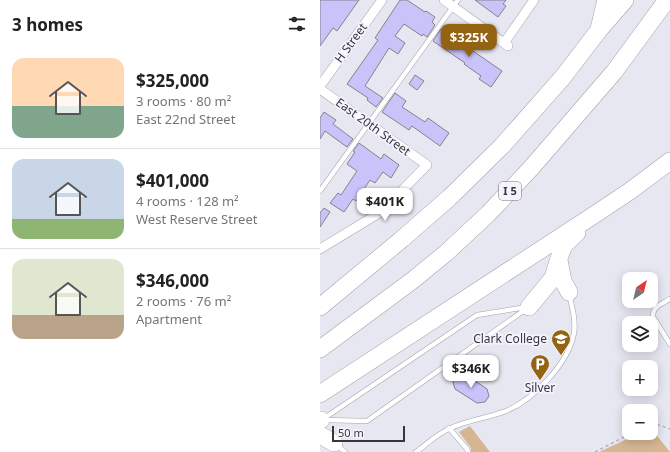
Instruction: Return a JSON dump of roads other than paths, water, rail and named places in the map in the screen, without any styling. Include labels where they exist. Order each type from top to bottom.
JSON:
[{"type":"highway","points":[[599,30],[606,0]]},
{"type":"highway","points":[[320,307],[449,198],[502,146],[563,77],[599,30],[625,0]]},
{"type":"highway","name":"I 5","points":[[320,349],[414,280],[488,214],[532,167],[614,72],[667,0]]},
{"type":"highway","points":[[320,394],[597,213],[630,191],[670,161]]},
{"type":"highway","points":[[529,307],[553,278],[558,258],[564,245],[597,213]]},
{"type":"highway","points":[[558,258],[563,281],[569,292]]},
{"type":"highway","points":[[320,292],[326,288],[355,278]]},
{"type":"street","name":"H Street","points":[[320,87],[382,0]]},
{"type":"street","points":[[444,0],[455,3],[506,45],[534,0]]},
{"type":"street","name":"East 20th Street","points":[[320,87],[427,165],[381,212],[320,249]]},
{"type":"lane","points":[[320,192],[455,3]]},
{"type":"lane","points":[[416,452],[435,437],[450,428],[506,410],[519,404],[532,395],[550,378],[570,347],[574,334],[574,316],[569,292]]},
{"type":"lane","points":[[670,299],[657,307],[652,314],[670,344]]},
{"type":"lane","points":[[328,434],[477,314],[529,307]]},
{"type":"lane","points":[[328,434],[367,421],[529,307]]},
{"type":"lane","points":[[450,428],[468,452]]},
{"type":"place","name":"Clark College","points":[[561,356]]},
{"type":"place","name":"Silver","points":[[540,381]]}]
